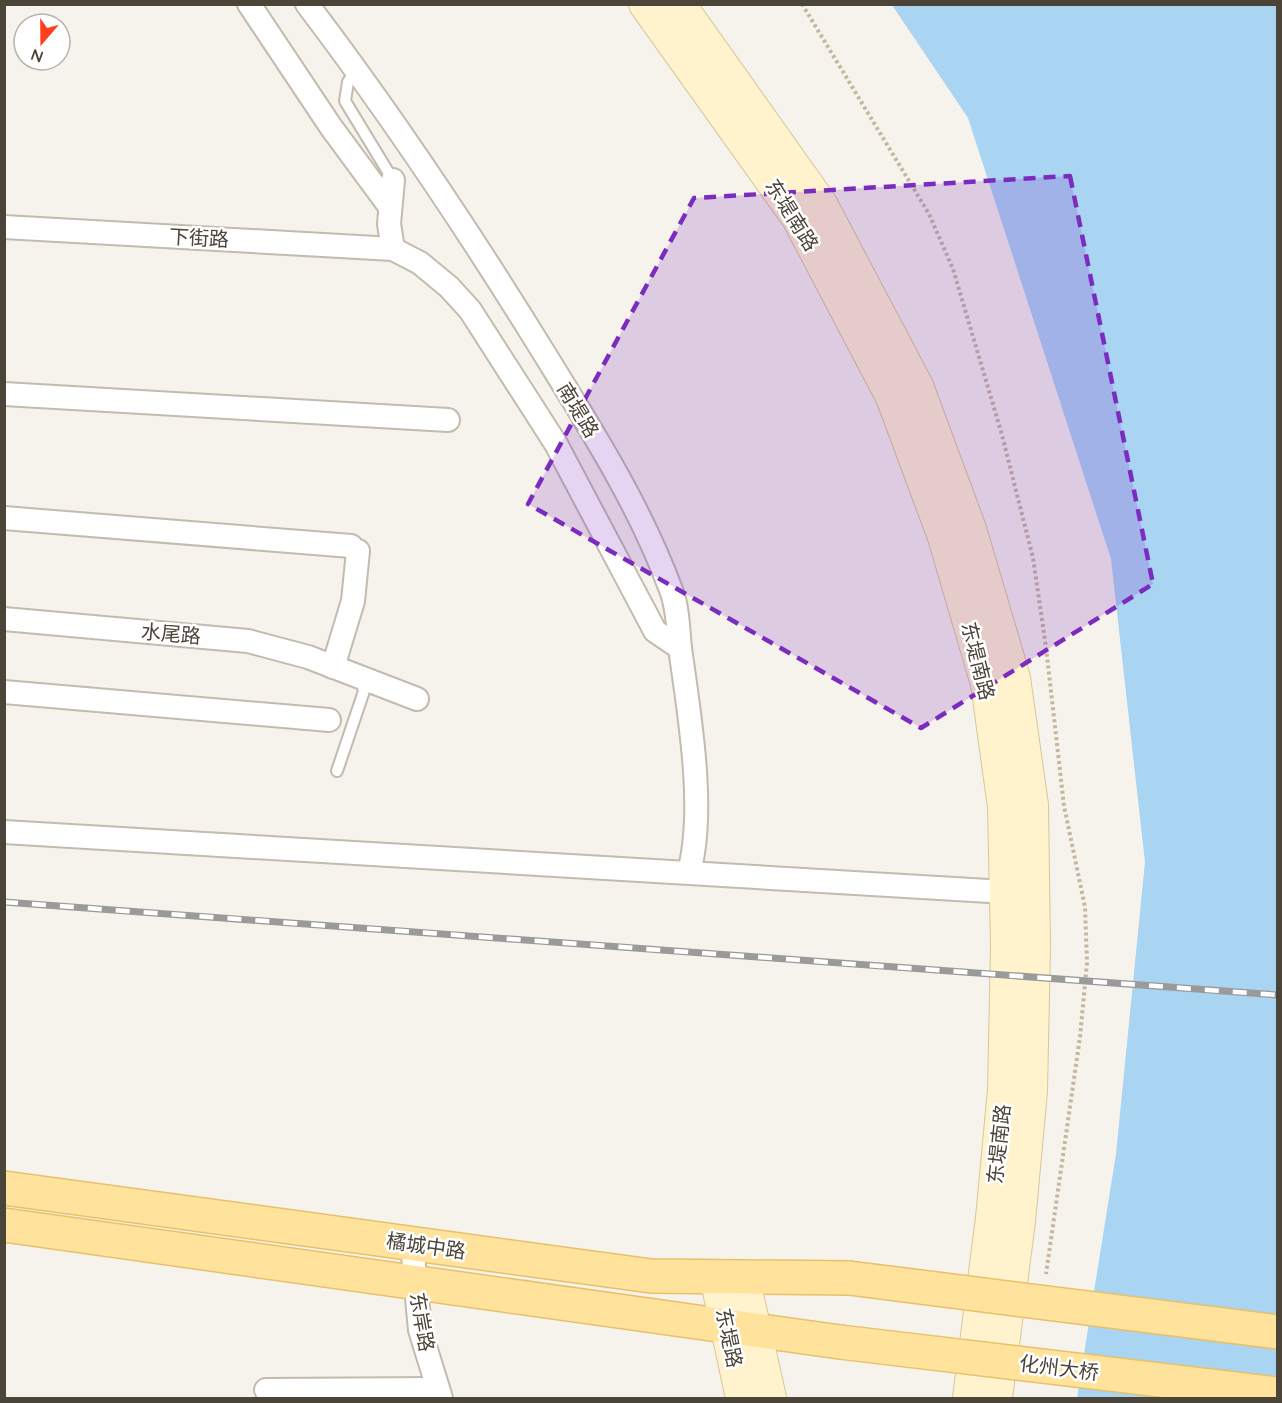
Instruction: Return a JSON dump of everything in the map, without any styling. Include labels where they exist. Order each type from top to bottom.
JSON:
[{"type":"main road","name":"东堤南路","points":[[645,4],[798,218],[892,398],[944,537],[987,684],[1004,807],[1019,893],[1031,1091],[1019,1221],[996,1398]]},
{"type":"main road","name":"东堤南路","points":[[679,4],[821,204],[917,386],[970,529],[1014,678],[1032,805],[1019,893],[992,1218],[969,1398]]},
{"type":"main road","name":"橘城中路","points":[[4,1188],[651,1276],[849,1278],[1278,1332]]},
{"type":"main road","name":"橘城中路","points":[[4,1225],[840,1342]]},
{"type":"main road","name":"东堤路","points":[[729,1277],[740,1327],[770,1398]]},
{"type":"main road","name":"东堤路","points":[[740,1327],[742,1398]]},
{"type":"main road","name":"化州大桥","points":[[840,1342],[1278,1394]]},
{"type":"street","points":[[249,4],[331,127],[390,207]]},
{"type":"street","name":"南堤路","points":[[307,4],[357,70],[492,269],[622,484],[673,593],[691,723],[695,816],[689,872]]},
{"type":"street","points":[[393,180],[390,207],[393,249],[420,263],[449,287],[470,310],[556,444],[655,631],[680,648]]},
{"type":"street","name":"下街路","points":[[4,226],[393,249]]},
{"type":"street","points":[[4,394],[448,420]]},
{"type":"street","points":[[4,518],[355,549],[353,601],[333,667]]},
{"type":"street","name":"水尾路","points":[[4,619],[248,641],[277,647],[417,699]]},
{"type":"street","points":[[4,692],[329,720]]},
{"type":"street","points":[[4,832],[1019,893]]},
{"type":"street","name":"东岸路","points":[[412,1244],[420,1330],[439,1394]]},
{"type":"street","points":[[266,1390],[439,1394]]},
{"type":"lane","points":[[357,70],[348,82],[345,101],[393,180]]},
{"type":"lane","points":[[337,771],[364,691],[363,682],[359,677]]},
{"type":"highlighted area","points":[[1070,176],[1153,584],[921,728],[528,504],[694,198]]},
{"type":"water","points":[[892,5],[1277,5],[1277,1398],[1077,1398],[1116,1154],[1145,862],[1111,559],[968,118]]},
{"type":"railway","points":[[4,902],[1278,995]]}]
